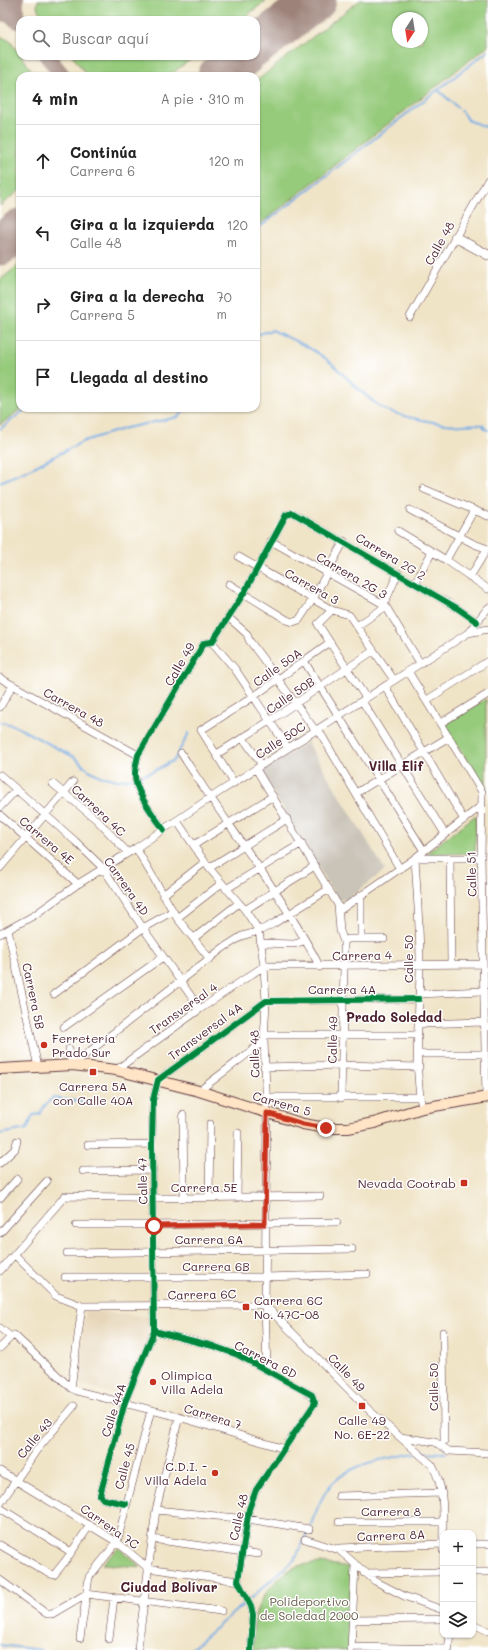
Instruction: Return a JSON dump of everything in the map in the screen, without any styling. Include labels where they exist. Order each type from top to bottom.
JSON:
[{"type":"main road","name":"Carrera 5","points":[[0,1069],[72,1065],[116,1070],[199,1091],[303,1124],[326,1128],[348,1128],[374,1123],[422,1108],[487,1097]]},
{"type":"street","name":"Calle 48","points":[[410,317],[488,180]]},
{"type":"street","points":[[455,237],[488,255]]},
{"type":"street","points":[[424,489],[488,516]]},
{"type":"street","points":[[410,510],[488,549],[470,577]]},
{"type":"street","points":[[446,560],[461,536],[474,510]]},
{"type":"street","name":"Calle 49","points":[[164,830],[143,799],[135,778],[138,755],[204,643],[212,642],[229,618],[286,515],[293,512]]},
{"type":"street","name":"Carrera 2G 2","points":[[293,512],[457,608],[477,622]]},
{"type":"street","points":[[398,531],[446,560],[488,589]]},
{"type":"street","name":"Carrera 2G 3","points":[[271,541],[385,605],[420,663]]},
{"type":"street","points":[[229,584],[287,620],[293,622],[299,620],[313,599],[344,541]]},
{"type":"street","points":[[415,583],[432,552]]},
{"type":"street","name":"Carrera 3","points":[[239,557],[332,610],[350,615],[394,680]]},
{"type":"street","points":[[357,626],[385,605],[398,573]]},
{"type":"street","name":"Calle 50C","points":[[0,934],[33,916],[78,884],[164,830],[210,798],[468,633],[488,608]]},
{"type":"street","points":[[332,610],[318,624],[445,834]]},
{"type":"street","points":[[229,618],[248,634],[249,640],[317,730],[400,869]]},
{"type":"street","points":[[468,633],[488,628]]},
{"type":"street","points":[[212,642],[235,670],[271,720],[288,748]]},
{"type":"street","name":"Calle 50A","points":[[216,754],[201,730],[253,697],[329,643]]},
{"type":"street","name":"Calle 50B","points":[[216,754],[322,687],[374,651]]},
{"type":"street","points":[[427,700],[488,661]]},
{"type":"street","points":[[304,662],[340,715],[424,851]]},
{"type":"street","name":"Calle 51","points":[[408,671],[482,792],[484,802],[485,831],[481,858],[484,964],[484,1054],[487,1097]]},
{"type":"street","name":"Carrera 48","points":[[0,678],[138,755]]},
{"type":"street","points":[[0,707],[13,685]]},
{"type":"street","points":[[385,686],[464,820]]},
{"type":"street","points":[[441,724],[488,694]]},
{"type":"street","points":[[356,793],[449,737]]},
{"type":"street","points":[[243,738],[273,796],[338,905],[339,911],[415,858],[464,820],[484,802]]},
{"type":"street","points":[[181,753],[210,798],[259,868],[320,966]]},
{"type":"street","points":[[216,754],[234,783]]},
{"type":"street","name":"Carrera 4D","points":[[0,775],[103,868],[142,928],[181,980],[200,1009]]},
{"type":"street","points":[[0,868],[73,782]]},
{"type":"street","name":"Carrera 4C","points":[[54,784],[97,820],[128,853]]},
{"type":"street","points":[[0,807],[16,790]]},
{"type":"street","points":[[194,845],[273,796]]},
{"type":"street","name":"Carrera 4E","points":[[0,815],[78,884]]},
{"type":"street","points":[[163,895],[207,865],[244,846],[287,819]]},
{"type":"street","points":[[177,821],[207,865],[245,910],[259,931]]},
{"type":"street","points":[[177,918],[224,886],[302,843]]},
{"type":"street","points":[[136,848],[177,918],[210,958]]},
{"type":"street","points":[[415,858],[481,858]]},
{"type":"street","name":"Calle 50","points":[[415,858],[420,965],[418,1067],[419,1097],[422,1108]]},
{"type":"street","points":[[450,858],[451,964]]},
{"type":"street","points":[[245,910],[313,867],[316,867]]},
{"type":"street","points":[[68,1049],[72,1065],[181,980],[242,936],[259,931],[329,889]]},
{"type":"street","points":[[361,895],[361,939]]},
{"type":"street","points":[[194,938],[239,904]]},
{"type":"street","points":[[54,994],[142,928],[173,911]]},
{"type":"street","name":"Calle 49","points":[[339,911],[340,931],[344,942],[342,1098]]},
{"type":"street","name":"Carrera 5B","points":[[8,930],[38,1067]]},
{"type":"street","name":"Calle 48","points":[[259,931],[264,966],[266,1001],[264,1067],[267,1113],[265,1197],[265,1304],[267,1370]]},
{"type":"street","points":[[344,942],[348,939],[384,938]]},
{"type":"street","points":[[260,943],[294,944],[304,941]]},
{"type":"street","points":[[64,1027],[163,957]]},
{"type":"street","name":"Carrera 4","points":[[264,966],[344,967],[484,964]]},
{"type":"street","name":"Transversal 4","points":[[116,1070],[200,1009],[264,966]]},
{"type":"street","name":"Carrera 4A","points":[[266,1001],[419,997],[483,991]]},
{"type":"street","name":"Transversal 4A","points":[[158,1080],[266,1001]]},
{"type":"street","points":[[419,1024],[484,1022]]},
{"type":"street","points":[[199,1091],[264,1038],[343,1035],[418,1035]]},
{"type":"street","points":[[418,1054],[484,1054]]},
{"type":"street","points":[[264,1067],[418,1067]]},
{"type":"street","name":"Calle 47","points":[[154,1331],[152,1144],[153,1100],[158,1080]]},
{"type":"street","name":"Carrera 5","points":[[266,1097],[419,1097]]},
{"type":"street","points":[[183,1115],[184,1198]]},
{"type":"street","points":[[209,1198],[210,1124]]},
{"type":"street","points":[[237,1198],[238,1133]]},
{"type":"street","points":[[0,1163],[15,1149],[17,1141]]},
{"type":"street","points":[[88,1146],[152,1144]]},
{"type":"street","points":[[83,1171],[153,1170]]},
{"type":"street","points":[[0,1198],[17,1179]]},
{"type":"street","points":[[0,1233],[33,1194],[47,1181]]},
{"type":"street","name":"Carrera 5E","points":[[15,1255],[65,1196],[237,1198],[320,1196]]},
{"type":"street","points":[[76,1225],[154,1226],[337,1222]]},
{"type":"street","name":"Carrera 6A","points":[[67,1253],[352,1249]]},
{"type":"street","points":[[0,1271],[15,1255]]},
{"type":"street","name":"Carrera 6C","points":[[15,1255],[56,1296],[82,1306],[265,1304]]},
{"type":"street","name":"Carrera 6B","points":[[65,1277],[265,1277],[367,1274]]},
{"type":"street","name":"Calle 49","points":[[265,1304],[370,1411],[398,1437],[418,1451],[432,1465],[438,1475],[442,1493]]},
{"type":"street","points":[[71,1388],[82,1306]]},
{"type":"street","name":"Carrera 7","points":[[0,1328],[12,1336],[71,1388],[77,1391],[126,1402],[285,1449]]},
{"type":"street","name":"Carrera 6D","points":[[154,1331],[213,1346],[238,1355],[312,1395],[315,1403]]},
{"type":"street","name":"Calle 44A","points":[[126,1504],[100,1497],[126,1402],[154,1331]]},
{"type":"street","name":"Calle 50","points":[[443,1332],[444,1442]]},
{"type":"street","points":[[0,1348],[12,1336]]},
{"type":"street","name":"Calle 48","points":[[238,1581],[247,1519],[256,1490],[315,1403]]},
{"type":"street","name":"Calle 43","points":[[0,1504],[36,1451],[74,1406]]},
{"type":"street","name":"Calle 45","points":[[80,1638],[89,1577],[117,1542],[151,1410]]},
{"type":"street","points":[[138,1648],[156,1510],[179,1417]]},
{"type":"street","points":[[398,1437],[435,1442],[449,1451],[488,1453]]},
{"type":"street","name":"Carrera 7C","points":[[0,1471],[117,1542],[148,1568]]},
{"type":"street","points":[[339,1496],[442,1493],[442,1530]]},
{"type":"street","points":[[0,1508],[71,1552]]},
{"type":"street","points":[[156,1510],[247,1519],[309,1529]]},
{"type":"street","name":"Carrera 8","points":[[339,1522],[442,1522]]},
{"type":"street","points":[[0,1545],[52,1575],[60,1569],[90,1525]]},
{"type":"street","points":[[305,1539],[339,1550],[350,1557],[355,1565],[375,1581],[404,1596],[440,1609]]},
{"type":"street","points":[[152,1540],[258,1554]]},
{"type":"street","name":"Carrera 8A","points":[[339,1548],[440,1544]]},
{"type":"street","points":[[476,1544],[488,1544]]},
{"type":"street","points":[[355,1565],[351,1649],[448,1650],[450,1638]]},
{"type":"street","points":[[148,1568],[238,1581],[247,1596],[253,1615],[251,1650]]},
{"type":"street","points":[[364,1573],[440,1572]]},
{"type":"street","points":[[476,1572],[488,1572]]},
{"type":"street","points":[[0,1580],[47,1614],[52,1614],[86,1594],[144,1600],[221,1612]]},
{"type":"street","points":[[109,1639],[114,1598]]},
{"type":"street","points":[[352,1620],[440,1619]]},
{"type":"street","points":[[476,1625],[488,1631]]},
{"type":"shaded area","points":[[307,742],[385,870],[348,899],[338,900],[261,772]]},
{"type":"shaded area","points":[[86,1310],[151,1317],[149,1331],[124,1397],[76,1383]]},
{"type":"green space","points":[[38,0],[267,0],[246,16],[41,16],[37,7]]},
{"type":"green space","points":[[360,0],[488,0],[488,46],[260,224],[260,78]]},
{"type":"green space","points":[[0,36],[10,41],[16,49],[16,60],[24,60],[33,72],[16,72],[16,193],[0,206]]},
{"type":"green space","points":[[75,60],[190,60],[174,72],[85,72]]},
{"type":"green space","points":[[16,267],[17,412],[0,425],[0,280]]},
{"type":"green space","points":[[486,699],[486,791],[444,724]]},
{"type":"green space","points":[[476,815],[475,853],[424,855]]},
{"type":"green space","points":[[119,1548],[141,1567],[102,1564]]},
{"type":"green space","name":"Polideportivo de Soledad 2000","points":[[320,1563],[351,1567],[350,1650],[252,1650],[256,1612],[260,1602],[268,1590],[283,1575],[293,1568]]},
{"type":"waterway","points":[[260,227],[488,51]]},
{"type":"waterway","points":[[438,90],[458,108]]},
{"type":"waterway","points":[[461,111],[468,120],[488,128]]},
{"type":"waterway","points":[[260,334],[272,330],[310,349],[331,363],[370,399],[390,412],[440,423],[483,425],[485,429],[488,430]]},
{"type":"waterway","points":[[0,429],[22,412]]},
{"type":"waterway","points":[[0,482],[28,470],[84,441],[126,428],[178,417],[183,412]]},
{"type":"waterway","points":[[0,722],[13,725],[74,757],[89,770],[100,776],[118,780],[135,778],[154,771],[174,760],[189,733]]},
{"type":"waterway","points":[[0,1134],[27,1129],[33,1115],[40,1114],[45,1105],[53,1098],[95,1104]]},
{"type":"waterway","points":[[420,1452],[446,1453]]},
{"type":"waterway","points":[[310,1527],[324,1494],[335,1481],[345,1474],[355,1468],[379,1460],[416,1453]]},
{"type":"waterway","points":[[250,1599],[295,1559],[308,1531]]},
{"type":"waterway","points":[[190,1650],[246,1602]]},
{"type":"waterway","points":[[0,1645],[41,1650]]},
{"type":"taxiway","points":[[0,3],[4,0]]},
{"type":"taxiway","points":[[16,0],[17,16]]},
{"type":"taxiway","points":[[0,13],[9,15],[16,20]]},
{"type":"taxiway","points":[[50,60],[60,72]]},
{"type":"runway","points":[[260,43],[316,0]]},
{"type":"runway","points":[[223,72],[239,60]]},
{"type":"runway","points":[[0,245],[16,232]]},
{"type":"cycle path","points":[[164,830],[145,803],[138,788],[135,774],[138,755],[204,643],[212,642],[244,593],[286,515],[293,513],[457,608],[477,622]]},
{"type":"cycle path","points":[[126,1504],[103,1499],[100,1495],[125,1402],[154,1331],[152,1144],[153,1100],[158,1080],[266,1001],[419,999]]},
{"type":"cycle path","points":[[154,1331],[213,1346],[238,1355],[312,1395],[315,1403],[256,1490],[249,1509],[238,1581],[251,1606],[253,1615],[251,1650]]},
{"type":"place","name":"Ferretería Prado Sur","points":[[44,1045]]},
{"type":"place","name":"Carrera 5A con Calle 40A","points":[[93,1072]]},
{"type":"place","name":"Nevada Cootrab","points":[[464,1183]]},
{"type":"place","name":"Carrera 6C No. 47C-08","points":[[246,1307]]},
{"type":"place","name":"Olimpica Villa Adela","points":[[153,1382]]},
{"type":"place","name":"Calle 49 No. 6E-22","points":[[362,1406]]},
{"type":"place","name":"C.D.I. - Villa Adela","points":[[215,1473]]},
{"type":"district","name":"Villa Elif","points":[[396,765]]},
{"type":"district","name":"Prado Soledad","points":[[394,1016]]},
{"type":"district","name":"Ciudad Bolívar","points":[[169,1586]]},
{"type":"route","points":[[154,1226],[265,1224],[267,1113],[303,1124],[326,1128]]}]
